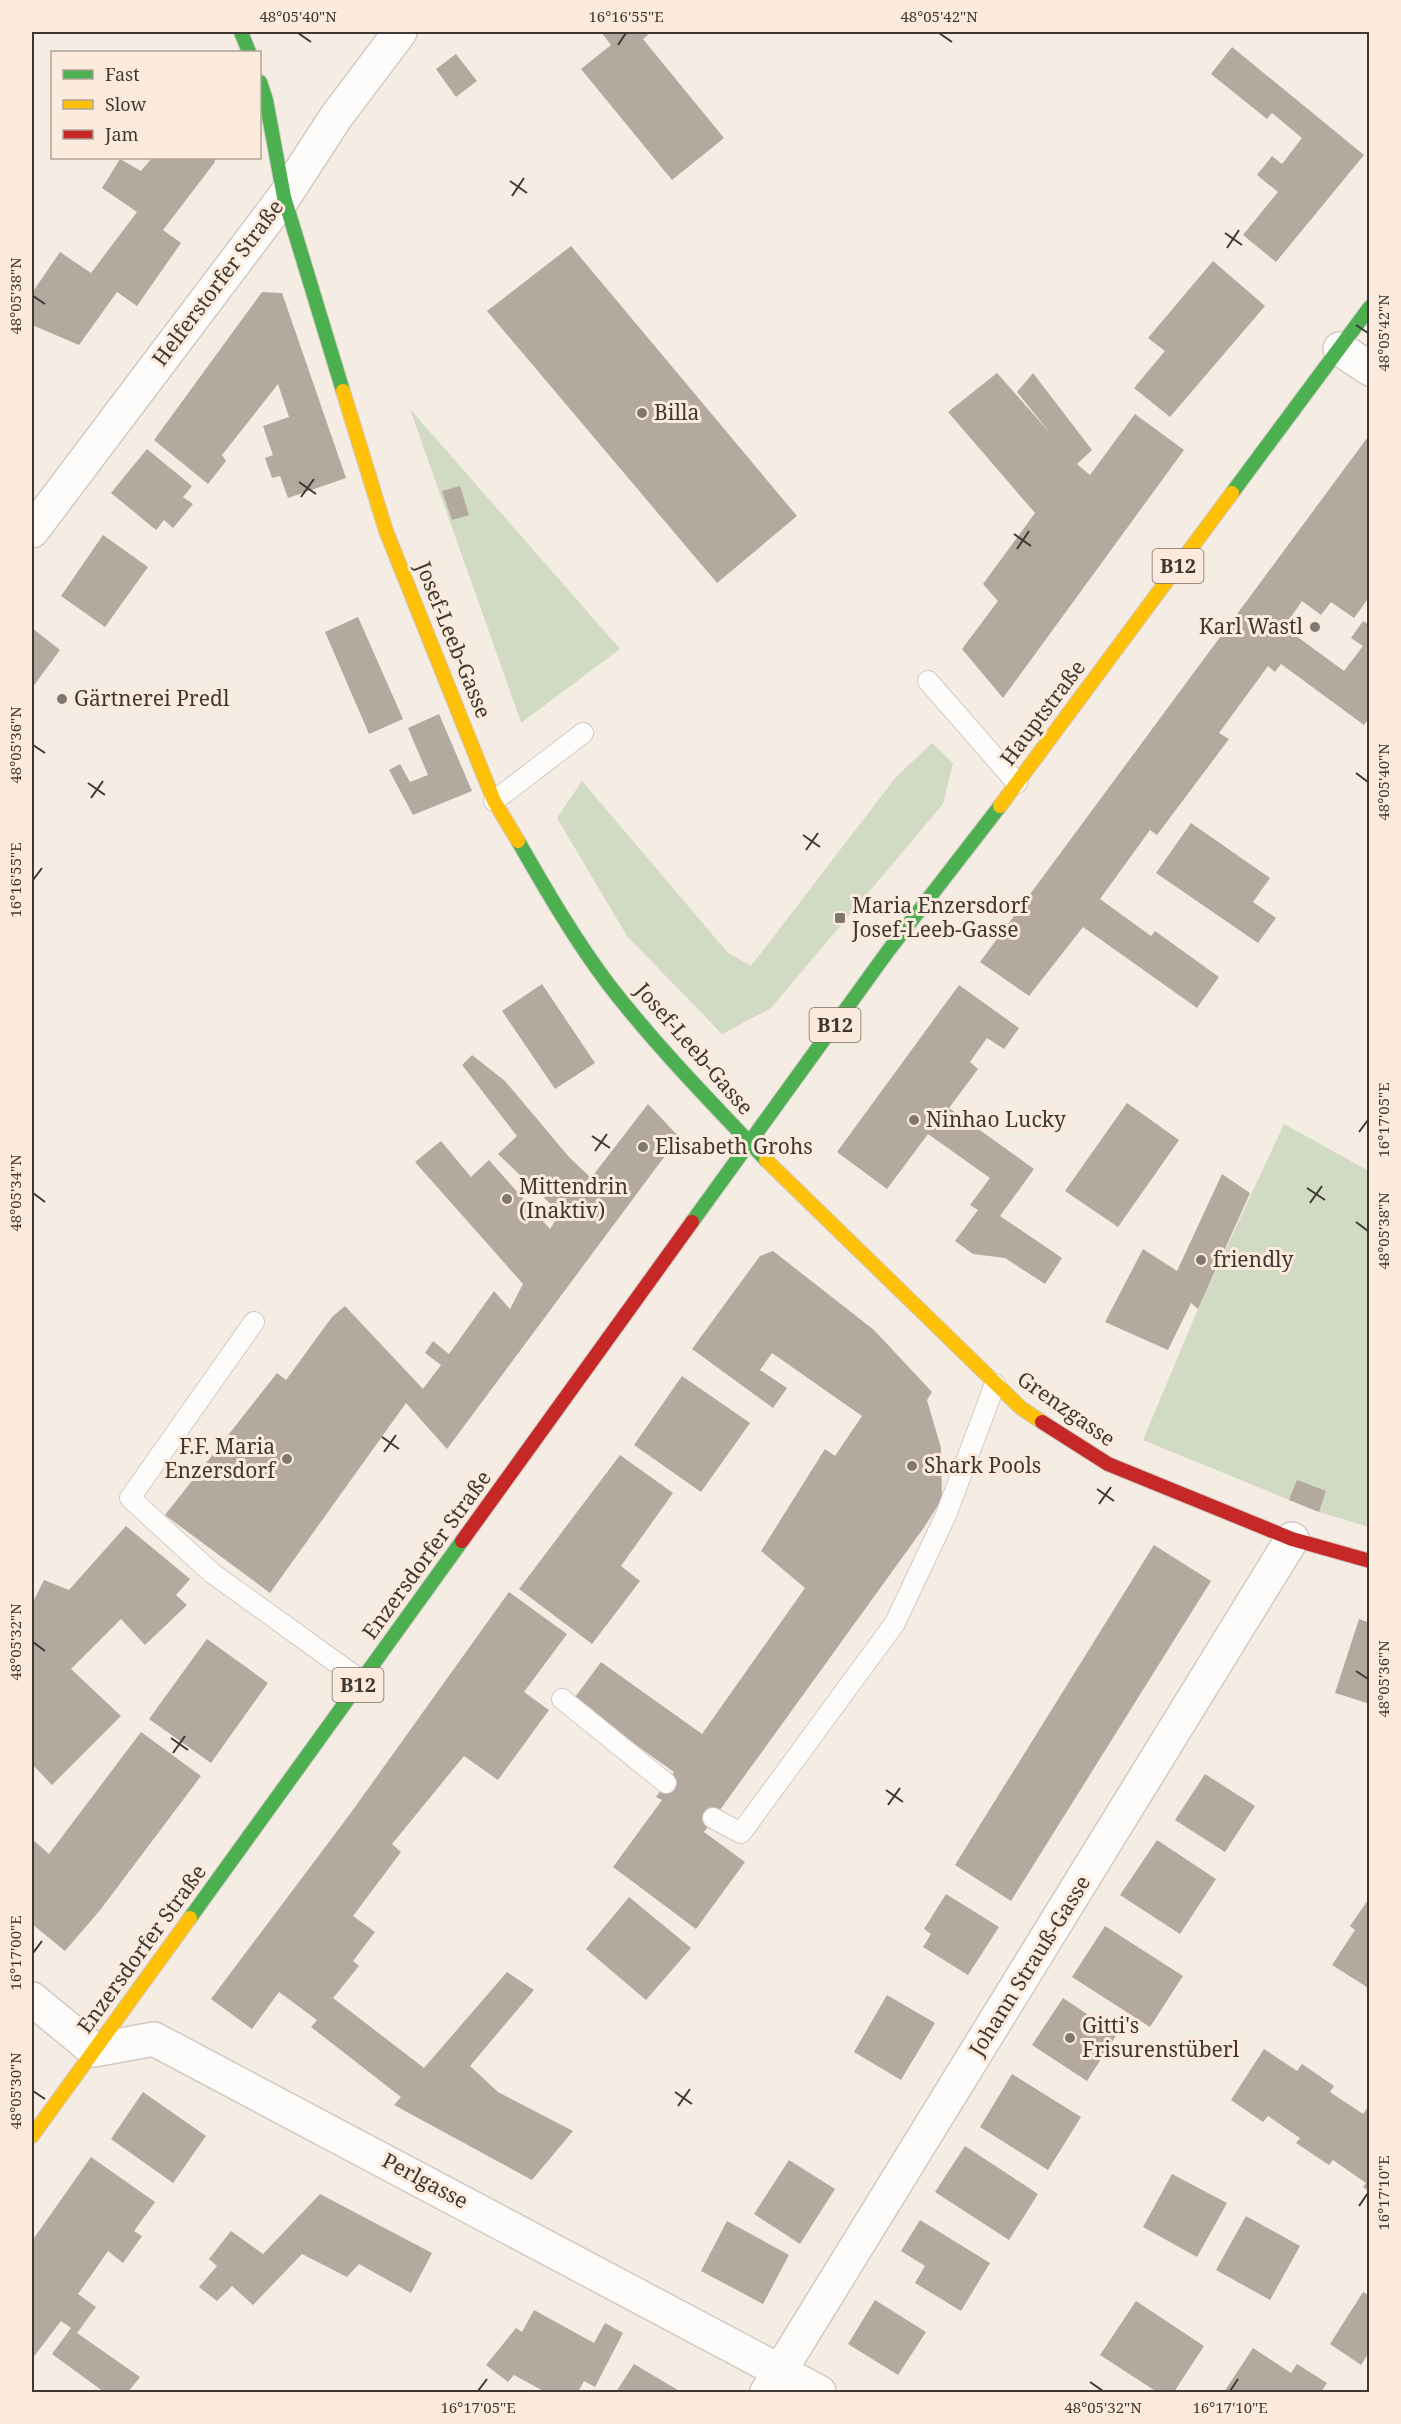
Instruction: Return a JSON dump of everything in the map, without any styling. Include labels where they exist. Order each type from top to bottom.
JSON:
[{"type":"main road","points":[[241,32],[249,51]]},
{"type":"main road","name":"Josef-Leeb-Gasse","points":[[261,85],[266,100],[284,197],[386,531],[494,801],[560,912],[608,983],[658,1045],[749,1144]]},
{"type":"main road","name":"Hauptstraße","points":[[749,1144],[888,951],[1017,783],[1370,307]]},
{"type":"main road","name":"Grenzgasse","points":[[749,1144],[1021,1408],[1107,1464],[1292,1539],[1370,1561]]},
{"type":"main road","name":"Enzersdorfer Straße","points":[[32,2136],[749,1144]]},
{"type":"street","name":"Helferstorfer Straße","points":[[32,531],[284,197],[336,117],[400,32]]},
{"type":"street","points":[[1340,349],[1370,369]]},
{"type":"street","name":"Johann Strauß-Gasse","points":[[773,2382],[1292,1539]]},
{"type":"street","points":[[32,2000],[94,2050]]},
{"type":"street","name":"Perlgasse","points":[[94,2050],[154,2039],[773,2382],[819,2392]]},
{"type":"lane","points":[[928,681],[1017,783]]},
{"type":"lane","points":[[494,801],[583,733]]},
{"type":"lane","points":[[254,1322],[130,1498],[212,1573],[362,1681]]},
{"type":"lane","points":[[714,1818],[741,1833],[895,1623],[946,1515],[995,1384]]},
{"type":"lane","points":[[562,1699],[666,1783]]},
{"type":"green space","points":[[410,409],[620,649],[521,723],[521,722]]},
{"type":"green space","points":[[932,743],[953,763],[943,804],[771,1008],[722,1034],[627,936],[557,818],[582,781],[728,953],[751,966],[896,777]]},
{"type":"green space","points":[[1284,1124],[1369,1171],[1369,1527],[1319,1512],[1143,1440],[1198,1309]]},
{"type":"building","points":[[601,32],[645,32],[648,35],[643,39],[724,138],[672,180],[581,69],[611,45]]},
{"type":"building","points":[[1232,47],[1364,155],[1276,262],[1243,235],[1278,192],[1257,175],[1272,156],[1282,164],[1302,138],[1272,113],[1267,119],[1211,74]]},
{"type":"building","points":[[456,54],[477,81],[456,97],[436,69]]},
{"type":"building","points":[[120,159],[141,171],[151,159],[214,159],[215,162],[163,230],[181,243],[137,306],[117,292],[79,345],[32,325],[32,293],[60,252],[91,273],[137,212],[102,188]]},
{"type":"building","name":"Billa","points":[[571,246],[797,516],[717,583],[487,311]]},
{"type":"building","points":[[1213,261],[1265,306],[1170,417],[1134,388],[1165,351],[1148,338]]},
{"type":"building","points":[[262,292],[282,293],[346,478],[288,498],[280,476],[272,478],[265,458],[273,455],[263,426],[289,417],[278,384],[222,455],[226,461],[208,484],[154,440]]},
{"type":"building","points":[[997,373],[1051,434],[1017,392],[1033,373],[1092,450],[1077,464],[1090,475],[1135,414],[1184,450],[1003,698],[962,649],[998,601],[983,584],[1035,513],[948,412]]},
{"type":"building","points":[[1370,434],[1370,596],[1354,618],[1331,602],[1321,615],[1302,601],[1284,627],[1344,671],[1363,646],[1351,638],[1363,621],[1370,625],[1370,717],[1364,725],[1281,664],[1275,672],[1268,666],[1219,733],[1229,739],[1157,835],[1150,830],[1100,899],[1151,936],[1155,931],[1219,977],[1197,1008],[1083,927],[1029,996],[980,962]]},
{"type":"building","points":[[147,449],[192,486],[183,497],[193,504],[173,528],[164,520],[156,530],[111,493]]},
{"type":"building","points":[[460,486],[469,515],[452,520],[442,491]]},
{"type":"building","points":[[103,535],[148,567],[105,627],[61,596]]},
{"type":"building","points":[[358,617],[403,719],[369,734],[325,632]]},
{"type":"building","points":[[32,628],[60,650],[32,688]]},
{"type":"building","points":[[439,714],[472,791],[413,815],[389,770],[400,764],[410,782],[428,775],[408,728]]},
{"type":"building","points":[[1191,823],[1270,878],[1253,902],[1276,918],[1258,943],[1156,873]]},
{"type":"building","points":[[542,984],[595,1063],[555,1089],[502,1011]]},
{"type":"building","points":[[959,985],[1019,1028],[1004,1049],[987,1038],[970,1062],[978,1069],[949,1108],[1034,1169],[1000,1216],[1062,1258],[1045,1284],[1005,1258],[973,1254],[955,1241],[978,1210],[970,1205],[990,1178],[928,1134],[887,1189],[837,1152]]},
{"type":"building","points":[[472,1055],[505,1081],[569,1157],[591,1178],[648,1104],[679,1137],[447,1449],[406,1403],[270,1593],[165,1515],[277,1373],[286,1380],[332,1317],[345,1306],[423,1389],[441,1365],[425,1353],[433,1341],[449,1354],[494,1291],[510,1309],[523,1284],[415,1162],[441,1141],[471,1177],[489,1160],[550,1229],[560,1213],[498,1154],[517,1136],[462,1065]]},
{"type":"building","points":[[1127,1103],[1179,1140],[1118,1227],[1065,1191]]},
{"type":"building","name":"friendly","points":[[1222,1174],[1250,1193],[1198,1309],[1191,1303],[1168,1350],[1105,1322],[1143,1249],[1177,1271]]},
{"type":"building","points":[[773,1251],[874,1330],[932,1392],[927,1400],[941,1448],[942,1499],[925,1526],[704,1832],[745,1862],[696,1929],[613,1867],[662,1800],[656,1797],[674,1772],[573,1700],[601,1662],[702,1734],[805,1588],[761,1551],[825,1449],[835,1456],[862,1416],[772,1353],[760,1370],[787,1388],[773,1408],[692,1349],[760,1256]]},
{"type":"building","points":[[682,1376],[750,1423],[701,1492],[634,1445]]},
{"type":"building","points":[[620,1455],[673,1493],[621,1566],[640,1581],[592,1644],[519,1589]]},
{"type":"building","points":[[1297,1480],[1326,1491],[1319,1512],[1289,1500]]},
{"type":"building","points":[[126,1526],[190,1579],[176,1595],[187,1605],[145,1645],[121,1619],[71,1669],[121,1716],[52,1785],[32,1764],[32,1604],[44,1580],[69,1590]]},
{"type":"building","points":[[1154,1545],[1211,1581],[1011,1901],[955,1865]]},
{"type":"building","points":[[509,1592],[567,1634],[524,1692],[549,1710],[498,1780],[464,1756],[392,1844],[401,1852],[353,1916],[375,1932],[353,1961],[359,1966],[333,1998],[424,2068],[507,1972],[534,1990],[470,2066],[498,2092],[573,2131],[532,2180],[394,2105],[401,2097],[311,2027],[317,2020],[279,1992],[252,2029],[211,1999],[350,1814]]},
{"type":"building","points":[[1359,1619],[1370,1623],[1370,1704],[1335,1693]]},
{"type":"building","points":[[207,1639],[268,1683],[211,1763],[149,1719]]},
{"type":"building","points":[[141,1732],[201,1776],[101,1909],[65,1951],[32,1924],[32,1839],[49,1854]]},
{"type":"building","points":[[1205,1774],[1255,1806],[1225,1852],[1175,1820]]},
{"type":"building","points":[[1157,1840],[1216,1879],[1180,1934],[1120,1895]]},
{"type":"building","points":[[946,1894],[999,1927],[968,1975],[923,1947],[931,1934],[924,1929]]},
{"type":"building","points":[[629,1897],[691,1948],[646,2000],[586,1949]]},
{"type":"building","points":[[1370,1897],[1370,1989],[1332,1965],[1355,1930],[1350,1926]]},
{"type":"building","points":[[1105,1926],[1183,1976],[1150,2027],[1072,1977]]},
{"type":"building","points":[[887,1995],[935,2023],[901,2080],[854,2052]]},
{"type":"building","points":[[1063,1998],[1117,2034],[1087,2081],[1032,2045]]},
{"type":"building","points":[[1264,2049],[1297,2071],[1302,2064],[1334,2086],[1330,2092],[1363,2114],[1368,2107],[1370,2109],[1370,2192],[1363,2187],[1366,2183],[1333,2160],[1329,2165],[1296,2143],[1300,2138],[1268,2116],[1263,2122],[1231,2100]]},
{"type":"building","points":[[1012,2074],[1081,2117],[1048,2170],[980,2127]]},
{"type":"building","points":[[143,2092],[206,2136],[173,2183],[111,2139]]},
{"type":"building","points":[[965,2146],[1038,2194],[1009,2240],[935,2192]]},
{"type":"building","points":[[91,2157],[155,2202],[134,2231],[142,2236],[123,2263],[108,2251],[78,2294],[96,2307],[77,2333],[140,2377],[128,2392],[104,2392],[52,2354],[71,2328],[61,2321],[32,2359],[32,2241]]},
{"type":"building","points":[[789,2160],[835,2189],[800,2244],[754,2214]]},
{"type":"building","points":[[1172,2174],[1227,2203],[1197,2257],[1143,2227]]},
{"type":"building","points":[[320,2194],[432,2253],[411,2293],[359,2264],[347,2277],[302,2254],[253,2305],[232,2286],[217,2301],[199,2287],[217,2266],[209,2259],[231,2231],[263,2254]]},
{"type":"building","points":[[1246,2216],[1300,2246],[1270,2300],[1216,2270]]},
{"type":"building","points":[[920,2220],[990,2263],[961,2311],[915,2283],[925,2266],[901,2251]]},
{"type":"building","points":[[727,2221],[789,2255],[763,2304],[701,2271]]},
{"type":"building","points":[[1363,2292],[1370,2296],[1370,2351],[1361,2365],[1330,2344]]},
{"type":"building","points":[[875,2300],[926,2332],[898,2375],[848,2344]]},
{"type":"building","points":[[1136,2301],[1204,2346],[1174,2392],[1157,2392],[1100,2355]]},
{"type":"building","points":[[534,2310],[594,2343],[605,2323],[623,2333],[595,2387],[584,2381],[578,2392],[545,2392],[514,2375],[508,2382],[486,2365],[516,2328],[522,2332]]},
{"type":"building","points":[[1253,2348],[1291,2373],[1297,2364],[1327,2383],[1321,2392],[1224,2392]]},
{"type":"building","points":[[634,2364],[681,2392],[616,2392]]},
{"type":"traffic: fast","points":[[241,32],[249,51]]},
{"type":"traffic: fast","points":[[261,85],[266,100],[284,197],[343,391]]},
{"type":"traffic: fast","points":[[1232,493],[1370,307]]},
{"type":"traffic: fast","points":[[692,1222],[888,951],[1000,806]]},
{"type":"traffic: fast","points":[[518,841],[573,933],[609,985],[666,1053],[766,1160]]},
{"type":"traffic: fast","points":[[190,1918],[462,1541]]},
{"type":"traffic: slow","points":[[343,391],[386,531],[494,801],[518,841]]},
{"type":"traffic: slow","points":[[1000,806],[1232,493]]},
{"type":"traffic: slow","points":[[766,1160],[1021,1408],[1042,1422]]},
{"type":"traffic: slow","points":[[32,2136],[190,1918]]},
{"type":"traffic: jam","points":[[462,1541],[692,1222]]},
{"type":"traffic: jam","points":[[1042,1422],[1108,1464],[1292,1539],[1370,1561]]},
{"type":"place","name":"Billa","points":[[642,413]]},
{"type":"place","name":"Karl Wastl","points":[[1315,627]]},
{"type":"place","name":"Gärtnerei Predl","points":[[62,699]]},
{"type":"place","name":"Maria Enzersdorf Josef-Leeb-Gasse","points":[[840,918]]},
{"type":"place","name":"Ninhao Lucky","points":[[914,1120]]},
{"type":"place","name":"Elisabeth Grohs","points":[[643,1147]]},
{"type":"place","name":"Mittendrin (Inaktiv)","points":[[507,1199]]},
{"type":"place","name":"friendly","points":[[1201,1260]]},
{"type":"place","name":"F.F. Maria Enzersdorf","points":[[287,1459]]},
{"type":"place","name":"Shark Pools","points":[[912,1466]]},
{"type":"place","name":"Gitti's Frisurenstüberl","points":[[1070,2038]]}]
